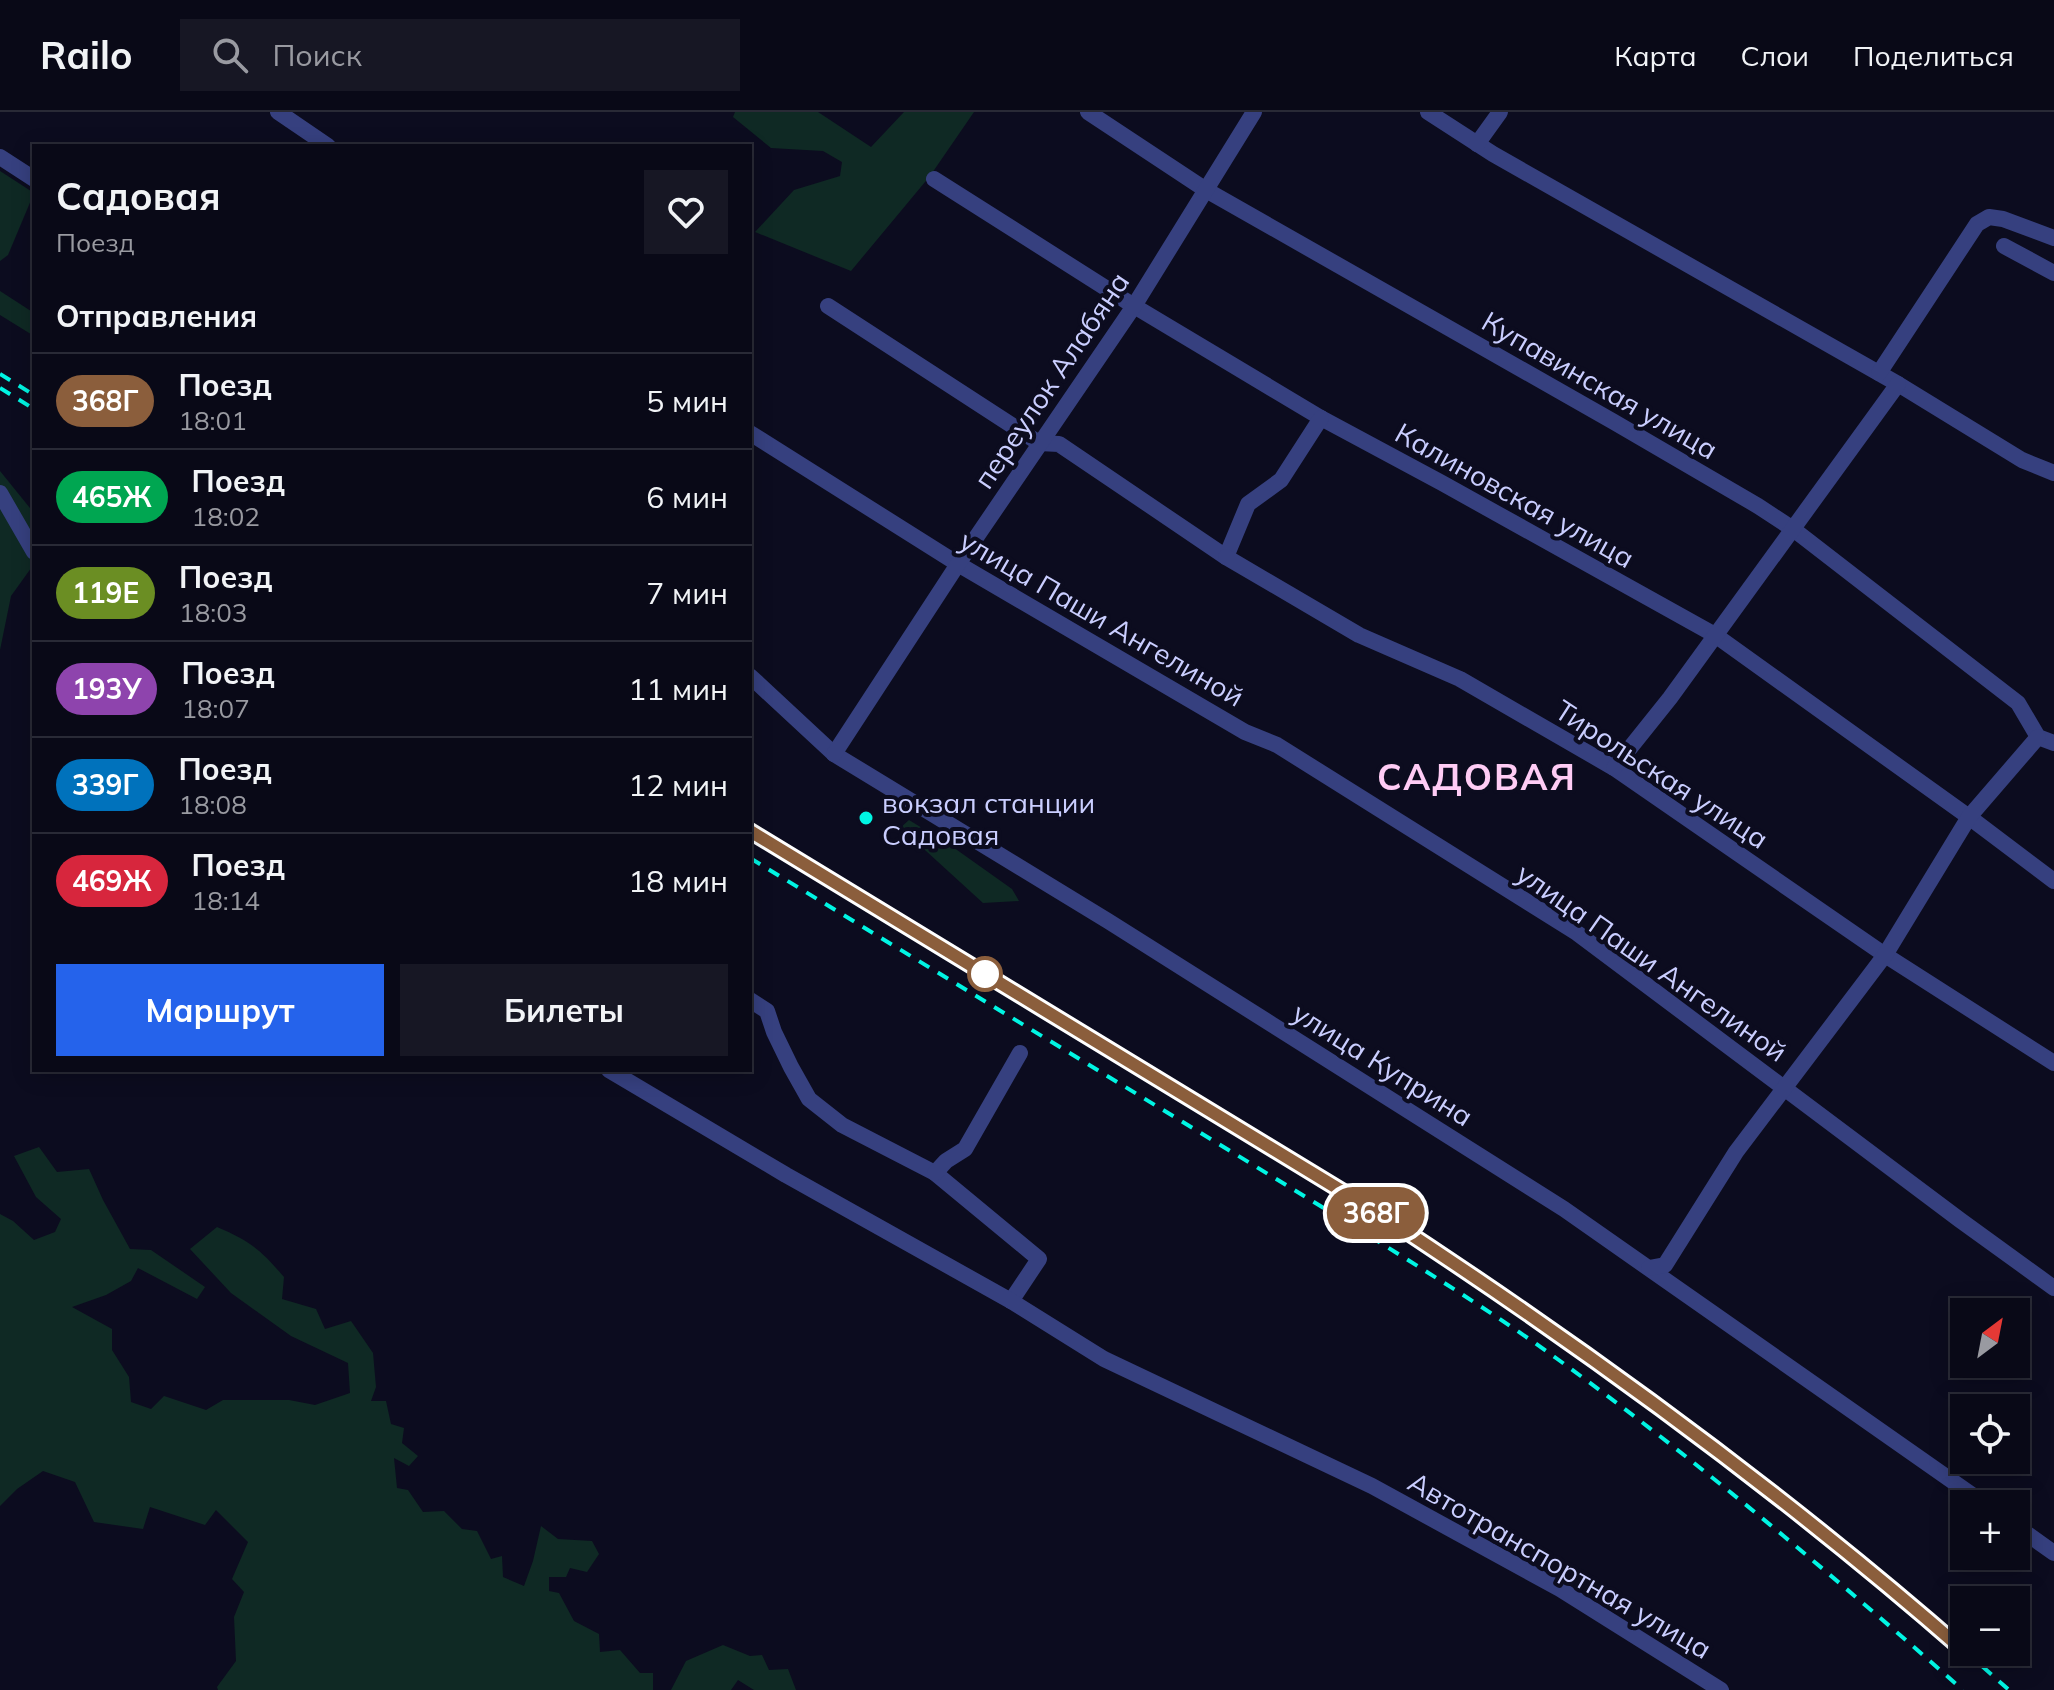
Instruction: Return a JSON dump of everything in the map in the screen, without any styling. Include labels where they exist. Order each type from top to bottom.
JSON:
[{"type":"street","points":[[278,112],[325,144]]},
{"type":"street","name":"Купавинская улица","points":[[1088,112],[1206,190],[1614,422],[1793,529],[2018,703],[2038,737]]},
{"type":"street","name":"переулок Алабяна","points":[[834,754],[1039,443],[1134,306],[1254,112]]},
{"type":"street","points":[[1428,112],[1477,144],[1898,384],[2022,460],[2054,473]]},
{"type":"street","points":[[1477,144],[1500,112]]},
{"type":"street","points":[[0,157],[32,178]]},
{"type":"street","name":"Калиновская улица","points":[[934,179],[1134,306],[1321,418],[1715,635],[2054,881]]},
{"type":"street","points":[[1879,373],[1977,224],[1989,217],[2003,219],[2054,238]]},
{"type":"street","points":[[2004,246],[2054,273]]},
{"type":"street","name":"Тирольская улица","points":[[828,306],[1039,443],[1059,444],[1226,557],[1359,635],[1460,679],[1614,768],[1885,955],[2054,1063]]},
{"type":"street","points":[[1614,768],[1670,698],[1898,384]]},
{"type":"street","points":[[1226,557],[1248,504],[1281,480],[1321,418]]},
{"type":"street","name":"улица Паши Ангелиной","points":[[752,434],[958,564],[1245,732],[1277,745],[1577,933],[2054,1288]]},
{"type":"street","points":[[0,493],[32,549]]},
{"type":"street","name":"улица Куприна","points":[[752,678],[834,754],[1108,921],[1564,1209],[1965,1490]]},
{"type":"street","points":[[1649,1268],[1665,1265],[1736,1152],[1885,955],[1969,817],[2038,737],[2054,743]]},
{"type":"street","points":[[752,1001],[767,1011],[785,1056],[809,1099],[842,1125],[935,1173],[1039,1259],[1011,1301]]},
{"type":"street","points":[[935,1173],[946,1161],[965,1149],[1020,1053]]},
{"type":"street","name":"Автотранспортная улица","points":[[612,1072],[1011,1301],[1104,1359],[1372,1486],[1560,1589],[1721,1690]]},
{"type":"street","points":[[2030,1536],[2054,1553]]},
{"type":"green space","points":[[735,112],[818,112],[871,147],[904,112],[974,112],[930,176],[851,271],[755,232],[794,190],[840,176],[842,162],[823,151],[771,148],[733,117]]},
{"type":"green space","points":[[0,171],[32,192],[32,198],[8,255],[0,261]]},
{"type":"green space","points":[[0,291],[32,312],[32,335],[0,315]]},
{"type":"green space","points":[[0,471],[32,511],[32,567],[11,596],[0,650]]},
{"type":"green space","points":[[909,820],[1012,889],[1019,901],[983,903],[899,829]]},
{"type":"green space","points":[[39,1147],[57,1172],[89,1169],[130,1249],[151,1250],[205,1287],[197,1299],[138,1268],[131,1281],[106,1295],[72,1307],[112,1329],[112,1350],[129,1377],[131,1402],[151,1409],[164,1396],[206,1410],[223,1400],[289,1400],[315,1405],[350,1393],[348,1363],[291,1336],[231,1293],[190,1249],[217,1227],[238,1237],[261,1253],[284,1277],[282,1299],[316,1309],[325,1329],[351,1321],[373,1353],[376,1387],[371,1401],[386,1401],[391,1424],[404,1428],[402,1443],[418,1456],[409,1466],[394,1458],[397,1488],[408,1490],[423,1512],[444,1511],[462,1529],[477,1531],[491,1559],[502,1556],[503,1577],[524,1586],[541,1526],[558,1539],[592,1541],[599,1554],[587,1572],[570,1568],[566,1577],[549,1577],[549,1591],[559,1593],[574,1621],[599,1634],[600,1652],[620,1650],[640,1673],[653,1673],[653,1690],[218,1690],[217,1687],[236,1661],[234,1617],[244,1592],[232,1579],[248,1542],[216,1510],[205,1525],[150,1507],[143,1529],[94,1522],[75,1482],[43,1471],[17,1489],[0,1506],[0,1214],[34,1240],[55,1232],[61,1219],[36,1197],[14,1156]]},
{"type":"green space","points":[[723,1645],[750,1656],[762,1655],[769,1670],[788,1669],[796,1690],[754,1690],[738,1680],[731,1690],[671,1690],[686,1661]]},
{"type":"railway","points":[[0,374],[32,394]]},
{"type":"railway","points":[[0,388],[32,408]]},
{"type":"railway","points":[[752,832],[1378,1213],[1454,1263],[1605,1367],[1752,1477],[1950,1639]]},
{"type":"railway","points":[[752,859],[1368,1235],[1510,1326],[1609,1397],[1712,1478],[1814,1561],[1963,1690]]},
{"type":"railway","points":[[1982,1666],[2009,1690]]},
{"type":"train","name":"368Г","points":[[752,832],[1378,1213],[1471,1275],[1672,1416],[1833,1540],[1950,1639]]},
{"type":"place","name":"вокзал станции Садовая","points":[[866,818]]},
{"type":"district","name":"САДОВАЯ","points":[[1477,776]]}]
